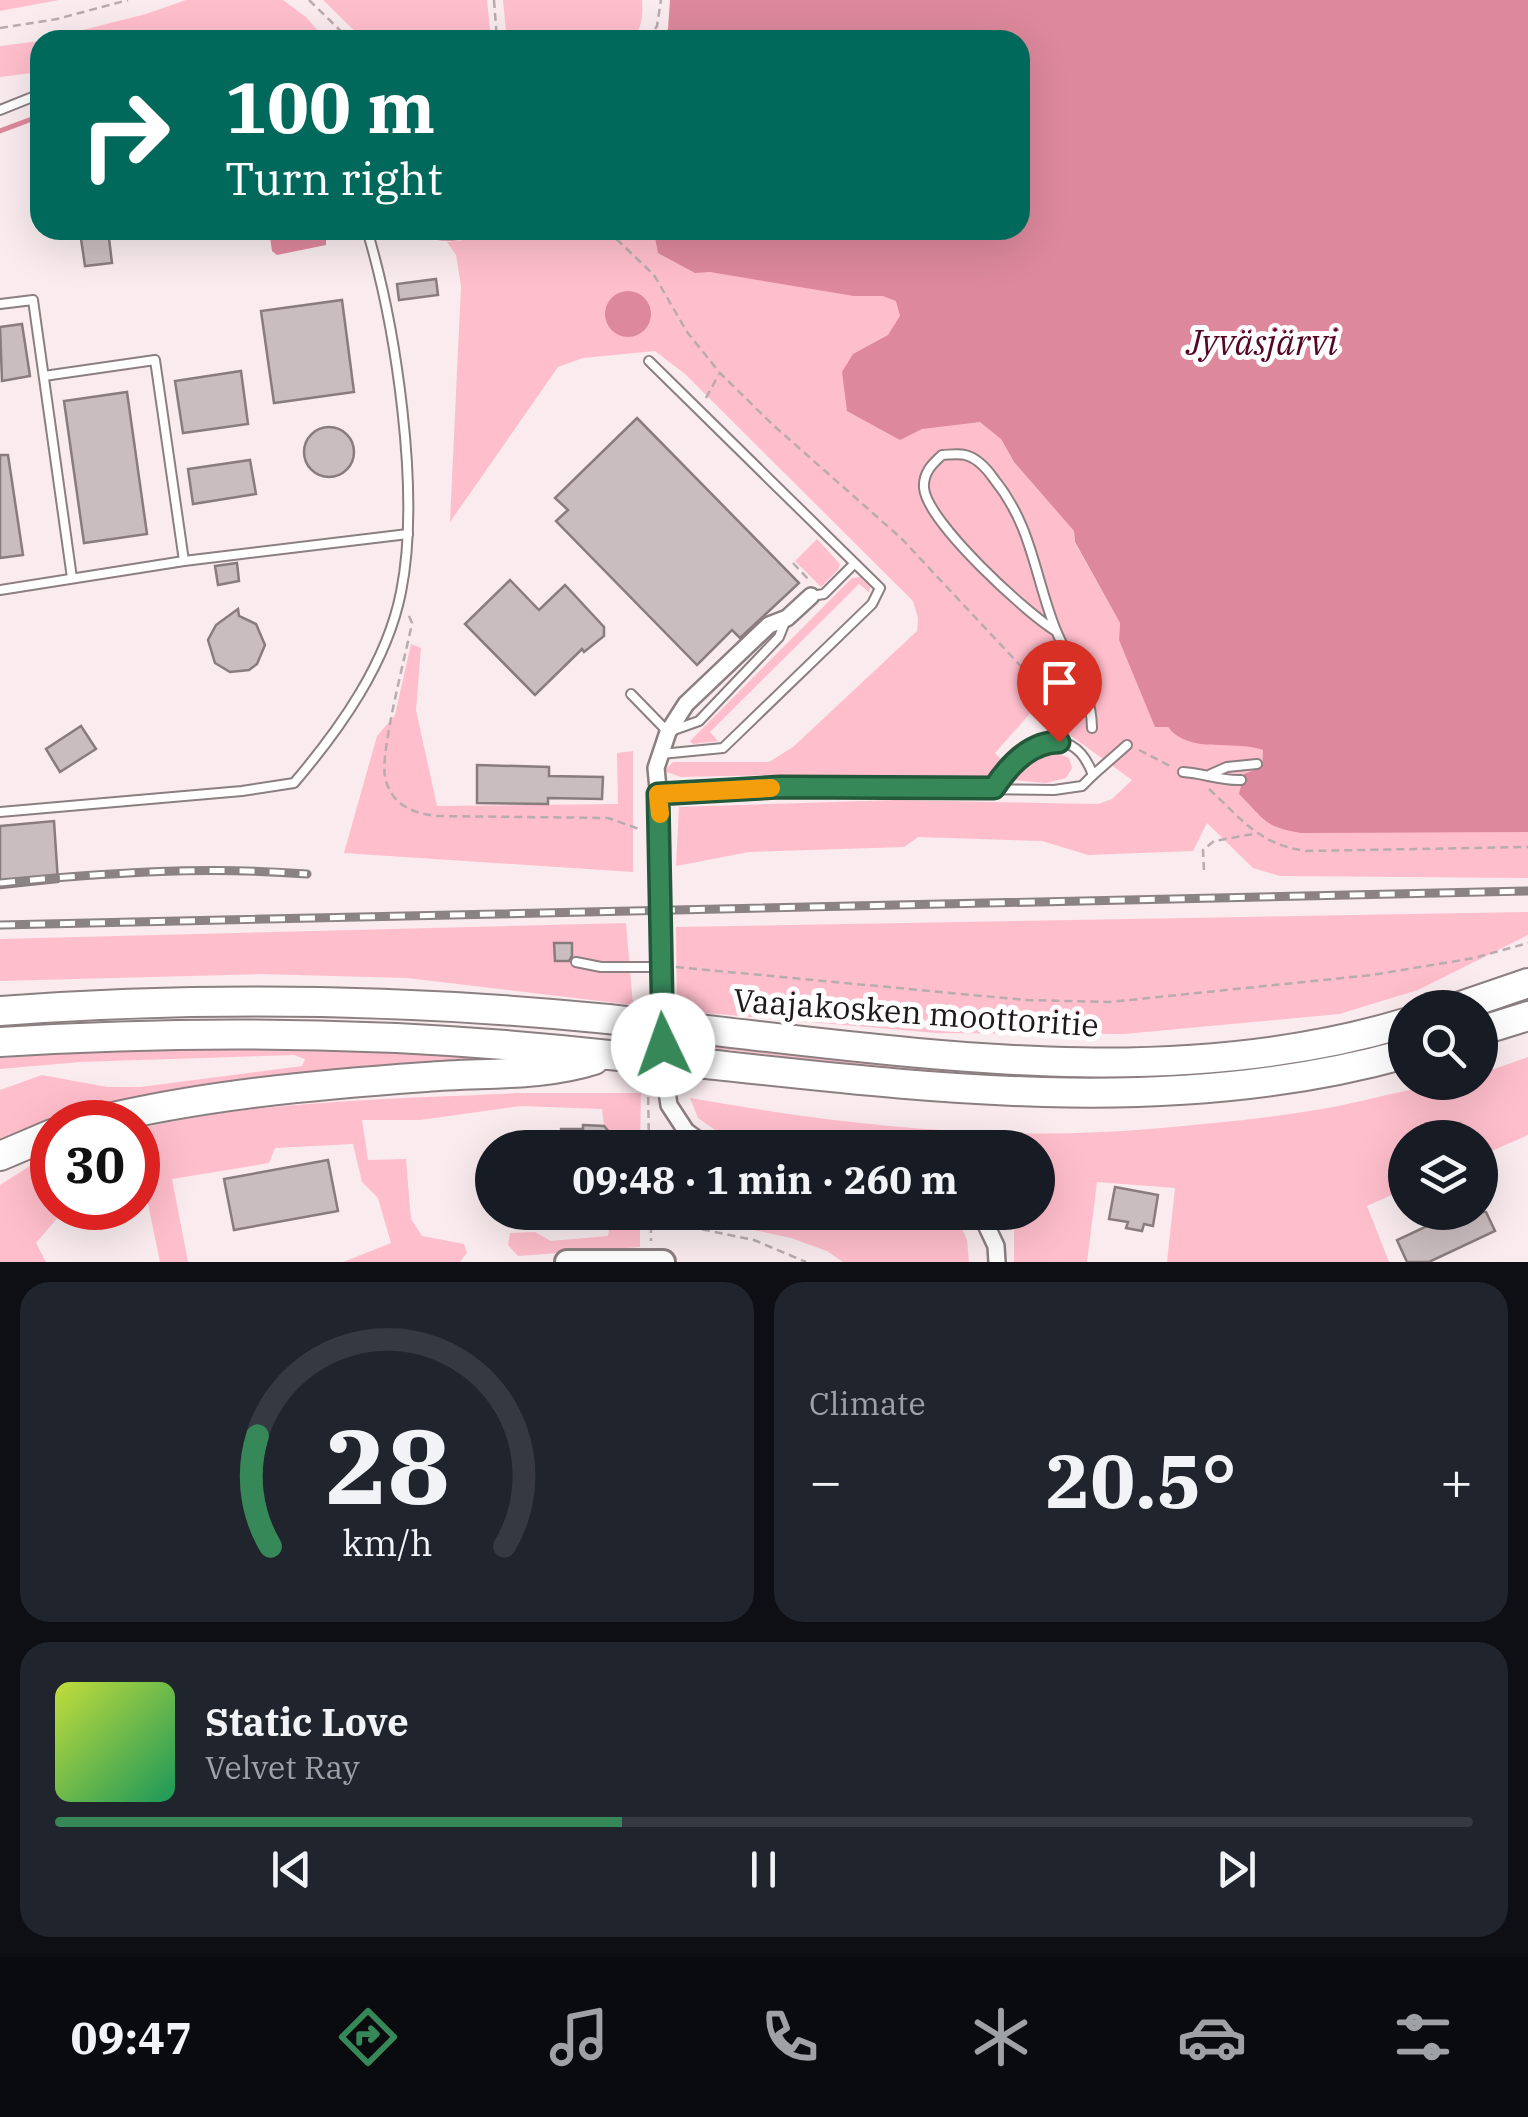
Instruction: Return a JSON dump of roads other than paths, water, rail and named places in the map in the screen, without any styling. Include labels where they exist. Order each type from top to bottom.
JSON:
[{"type":"highway","points":[[1498,993],[1528,983]]},
{"type":"highway","name":"Vaajakosken moottoritie","points":[[0,1008],[154,1002],[332,1002],[488,1008],[950,1056],[1084,1063],[1238,1054],[1313,1044],[1388,1026]]},
{"type":"highway","points":[[1498,1025],[1528,1016]]},
{"type":"highway","name":"Vaajakosken moottoritie","points":[[0,1042],[265,1032],[477,1041],[891,1084],[1056,1095],[1226,1086],[1340,1070],[1388,1058]]},
{"type":"highway","points":[[160,1109],[223,1097],[353,1082],[576,1066],[610,1054]]},
{"type":"highway","points":[[0,1156],[30,1143]]},
{"type":"main road","points":[[567,1262],[657,1255]]},
{"type":"street","points":[[685,1130],[670,1104],[661,1006],[658,754],[686,704],[769,625],[787,618],[811,596]]},
{"type":"street","points":[[988,1230],[996,1246],[997,1262]]},
{"type":"lane","points":[[0,110],[30,98]]},
{"type":"lane","points":[[0,812],[294,783],[336,727],[378,662],[401,594],[408,534],[406,466],[394,354],[370,240]]},
{"type":"lane","points":[[0,304],[33,300],[72,578]]},
{"type":"lane","points":[[44,376],[155,360],[184,560]]},
{"type":"lane","points":[[649,362],[880,588],[872,604],[723,748],[658,754]]},
{"type":"lane","points":[[1056,631],[1035,619],[941,524],[927,503],[923,484],[928,467],[942,455],[964,454],[983,465],[1013,501],[1032,548],[1056,631],[1083,680],[1092,706],[1092,728]]},
{"type":"lane","points":[[0,590],[184,560],[408,534]]},
{"type":"lane","points":[[811,596],[824,594],[854,564]]},
{"type":"lane","points":[[631,694],[668,732]]},
{"type":"lane","points":[[994,788],[1005,771],[1043,742],[1072,747],[1088,763],[1093,775]]},
{"type":"lane","points":[[658,794],[780,787],[1054,790],[1082,786],[1127,746]]},
{"type":"lane","points":[[1211,774],[1227,767],[1257,764]]},
{"type":"lane","points":[[1183,772],[1241,780]]},
{"type":"lane","points":[[576,962],[601,967],[662,966]]},
{"type":"water","name":"Jyväsjärvi","points":[[670,0],[1528,0],[1528,832],[1301,833],[1266,821],[1239,794],[1244,774],[1262,767],[1263,750],[1199,744],[1177,736],[1168,727],[1155,727],[1119,640],[1120,623],[1075,542],[1074,531],[1014,462],[1001,439],[980,422],[922,429],[900,440],[847,411],[842,372],[853,354],[888,335],[900,316],[896,301],[883,296],[854,296],[710,272],[695,273],[658,253],[656,240],[1030,240],[1030,30],[668,29]]},
{"type":"water","points":[[270,240],[326,240],[326,245],[277,255]]},
{"type":"water","points":[[628,291],[644,298],[651,314],[644,330],[628,337],[612,330],[605,314],[612,298]]},
{"type":"waterway","points":[[0,131],[30,120]]},
{"type":"railway","points":[[0,883],[154,872],[307,874]]},
{"type":"railway","points":[[0,925],[1528,891]]}]
